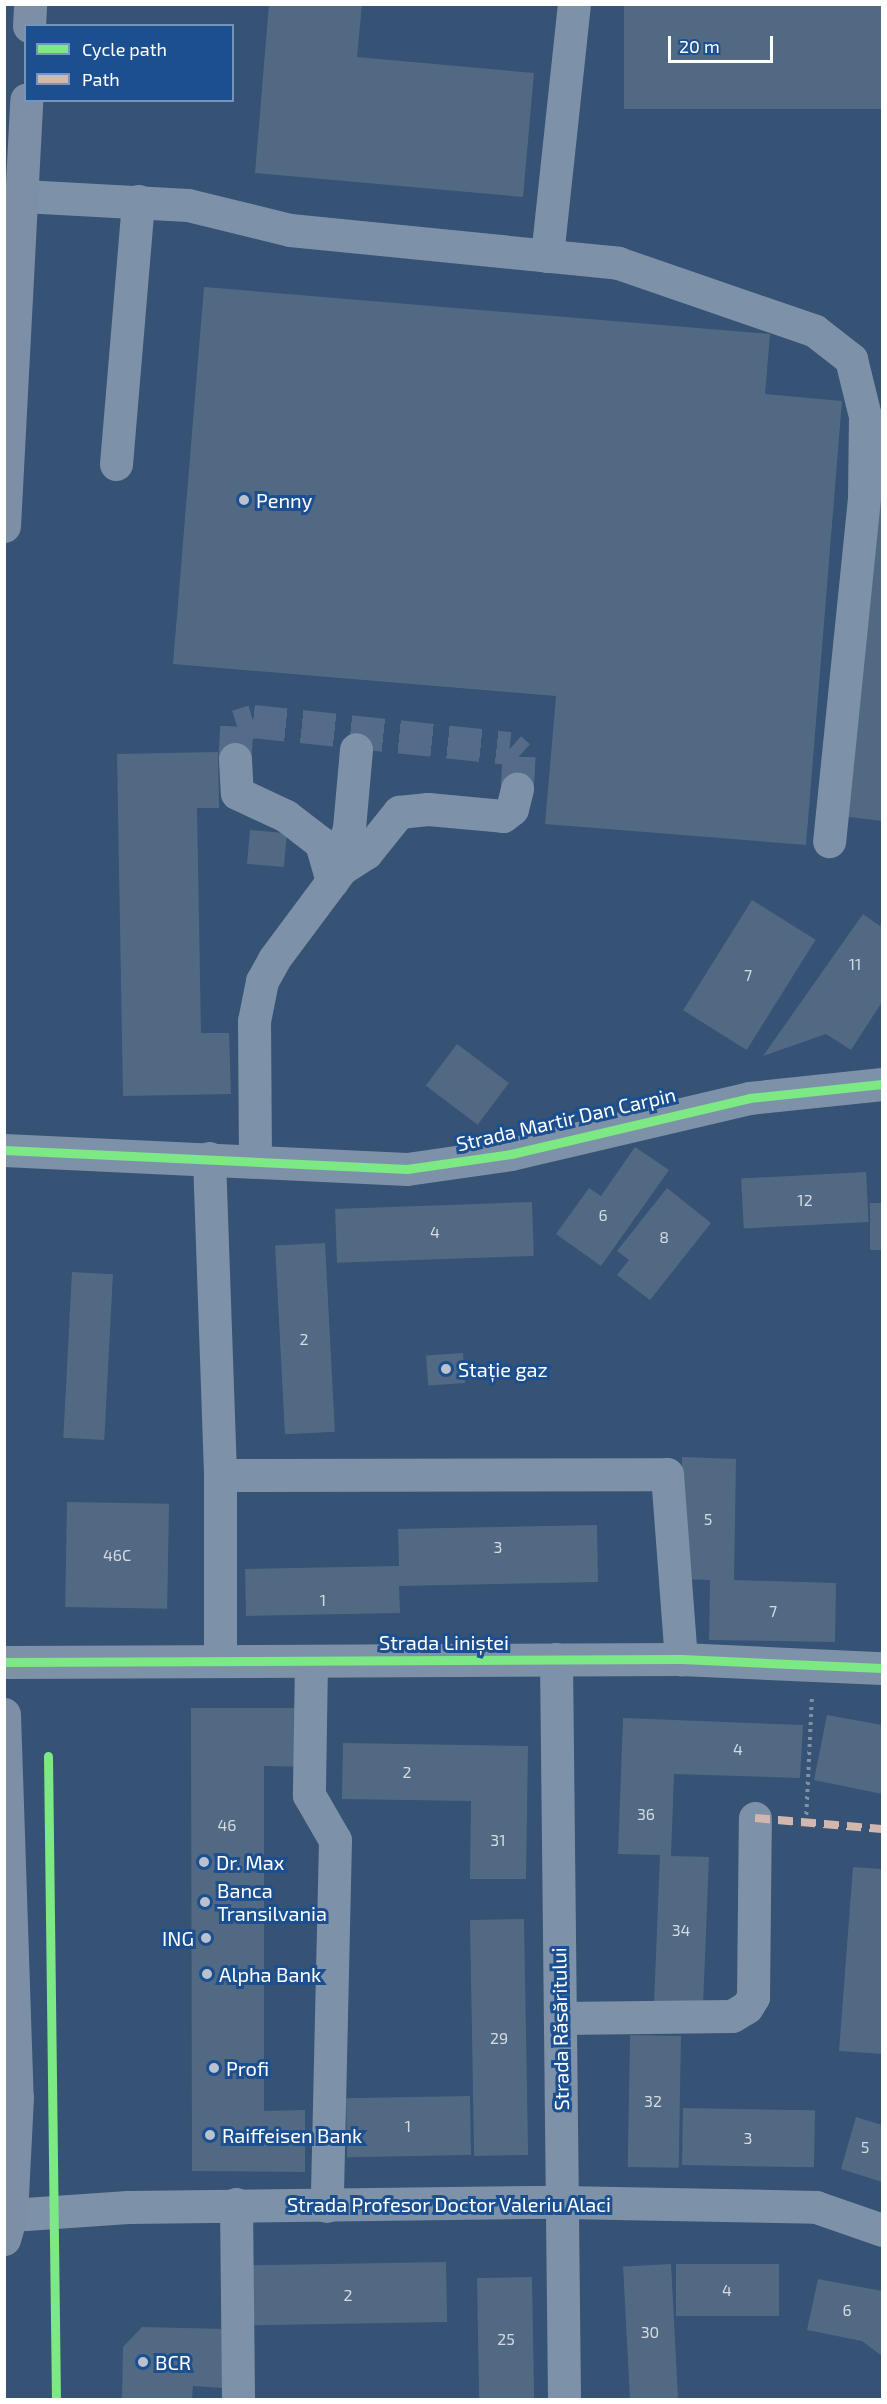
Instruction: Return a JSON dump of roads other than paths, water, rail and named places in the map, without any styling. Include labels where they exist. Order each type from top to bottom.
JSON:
[{"type":"main road","points":[[29,24],[30,4]]},
{"type":"main road","points":[[4,526],[13,241],[23,196],[26,102]]},
{"type":"main road","points":[[4,1714],[17,2097],[8,2227]]},
{"type":"street","points":[[547,256],[574,4]]},
{"type":"street","points":[[23,196],[188,205],[290,230],[618,263],[815,331],[851,359],[865,416],[864,498],[829,841]]},
{"type":"street","points":[[116,464],[138,201]]},
{"type":"street","points":[[332,881],[349,828],[356,749]]},
{"type":"street","points":[[235,759],[237,793],[286,816],[321,843],[332,881]]},
{"type":"street","points":[[255,1161],[256,1001],[274,959],[332,881],[366,853],[399,812],[428,809],[503,816],[512,809],[517,789]]},
{"type":"street","name":"Strada Martir Dan Carpin","points":[[4,1150],[209,1158],[368,1170],[455,1165],[749,1098],[882,1084]]},
{"type":"street","points":[[209,1158],[220,1475],[220,1660]]},
{"type":"street","points":[[220,1475],[667,1474],[681,1659]]},
{"type":"street","name":"Strada Răsăritului","points":[[556,1659],[564,2400]]},
{"type":"street","name":"Strada Liniștei","points":[[4,1662],[681,1659],[814,1661],[882,1668]]},
{"type":"street","points":[[311,1661],[309,1795],[335,1840],[327,2206]]},
{"type":"street","points":[[560,2018],[732,2016],[747,2007],[753,1997],[755,1818]]},
{"type":"street","name":"Strada Profesor Doctor Valeriu Alaci","points":[[8,2227],[236,2204],[327,2206],[562,2202],[816,2207],[882,2230]]},
{"type":"street","points":[[236,2204],[238,2400]]},
{"type":"tunnel","points":[[235,759],[237,726],[253,721],[510,748],[519,756],[517,789]]},
{"type":"place","name":"Penny","points":[[244,500]]},
{"type":"place","name":"Stație gaz","points":[[446,1369]]},
{"type":"place","name":"Dr. Max","points":[[204,1862]]},
{"type":"place","name":"Banca Transilvania","points":[[205,1902]]},
{"type":"place","name":"ING","points":[[206,1938]]},
{"type":"place","name":"Alpha Bank","points":[[207,1974]]},
{"type":"place","name":"Profi","points":[[214,2068]]},
{"type":"place","name":"Raiffeisen Bank","points":[[210,2135]]},
{"type":"place","name":"BCR","points":[[143,2362]]}]
